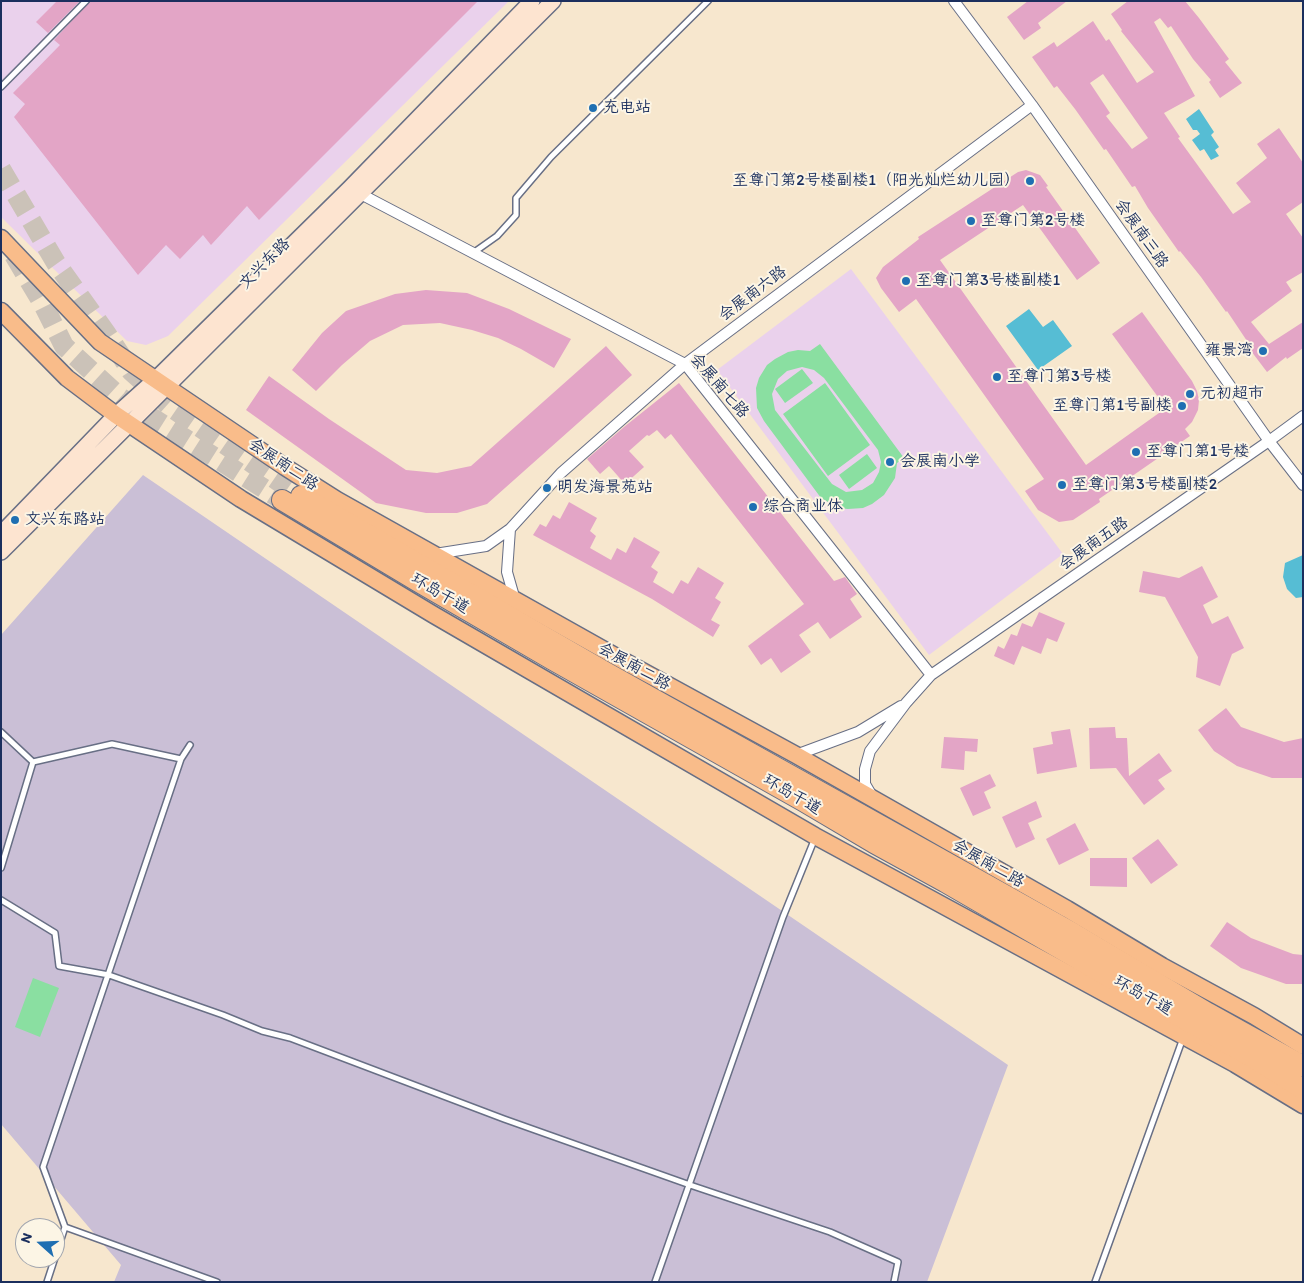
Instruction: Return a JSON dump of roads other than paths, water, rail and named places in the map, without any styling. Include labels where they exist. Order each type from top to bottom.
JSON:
[{"type":"highway","name":"环岛干道","points":[[1303,1066],[1208,1013],[1073,933],[285,494],[417,581],[1252,1057],[1303,1089]]},
{"type":"main road","name":"文兴东路","points":[[355,191],[532,1]]},
{"type":"main road","name":"文兴东路","points":[[1,534],[162,382],[355,191],[554,1]]},
{"type":"main road","name":"会展南二路","points":[[1,238],[100,342],[329,496],[796,755],[1067,909],[1162,966],[1254,1016],[1303,1046]]},
{"type":"main road","points":[[1,310],[67,378],[123,419],[241,499],[434,615],[815,836],[1235,1064],[1303,1105]]},
{"type":"main road","name":"文兴东路","points":[[1,552],[123,419]]},
{"type":"street","name":"会展南三路","points":[[954,1],[1032,105],[1269,441],[1303,485]]},
{"type":"street","name":"会展南六路","points":[[434,555],[486,546],[510,529],[561,473],[685,364],[1032,105]]},
{"type":"street","name":"会展南七路","points":[[355,191],[685,364],[932,675]]},
{"type":"street","name":"会展南五路","points":[[906,703],[932,675],[1303,416]]},
{"type":"street","points":[[510,529],[507,572],[515,600]]},
{"type":"street","points":[[796,755],[858,732],[906,703]]},
{"type":"street","points":[[874,800],[865,784],[865,769],[870,751],[906,703]]},
{"type":"lane","points":[[1,87],[86,1]]},
{"type":"lane","points":[[473,253],[497,236],[516,215],[516,198],[551,157],[708,1]]},
{"type":"lane","points":[[1,732],[33,762]]},
{"type":"lane","points":[[33,762],[112,744],[181,759]]},
{"type":"lane","points":[[62,1218],[43,1167],[181,759],[190,745]]},
{"type":"lane","points":[[1,868],[33,762]]},
{"type":"lane","points":[[655,1282],[783,917],[815,836]]},
{"type":"lane","points":[[1,900],[55,933],[59,966],[109,976],[223,1015],[262,1031],[290,1038],[504,1119],[830,1232],[898,1262],[894,1282]]},
{"type":"lane","points":[[1095,1282],[1184,1037]]},
{"type":"lane","points":[[65,1227],[217,1282]]},
{"type":"lane","points":[[48,1282],[52,1268]]},
{"type":"water","points":[[1199,109],[1214,132],[1211,135],[1219,147],[1215,150],[1219,156],[1211,160],[1204,149],[1200,151],[1192,140],[1200,134],[1197,130],[1193,130],[1186,119]]},
{"type":"water","points":[[1029,309],[1043,327],[1053,320],[1072,346],[1038,370],[1006,326]]},
{"type":"water","points":[[1303,555],[1303,597],[1296,598],[1287,589],[1283,577],[1285,563]]},
{"type":"tunnel","points":[[1,169],[56,263],[131,371],[172,408],[288,488]]},
{"type":"tunnel","points":[[14,255],[43,304],[64,346],[121,398],[282,500]]},
{"type":"place","name":"充电站","points":[[593,108]]},
{"type":"place","name":"至尊门第2号楼副楼1（阳光灿烂幼儿园）","points":[[1030,181]]},
{"type":"place","name":"至尊门第2号楼","points":[[971,221]]},
{"type":"place","name":"至尊门第3号楼副楼1","points":[[906,281]]},
{"type":"place","name":"雍景湾","points":[[1263,351]]},
{"type":"place","name":"至尊门第3号楼","points":[[997,377]]},
{"type":"place","name":"元初超市","points":[[1190,394]]},
{"type":"place","name":"至尊门第1号副楼","points":[[1182,406]]},
{"type":"place","name":"至尊门第1号楼","points":[[1136,452]]},
{"type":"place","name":"会展南小学","points":[[890,462]]},
{"type":"place","name":"至尊门第3号楼副楼2","points":[[1062,485]]},
{"type":"place","name":"明发海景苑站","points":[[547,488]]},
{"type":"place","name":"综合商业体","points":[[753,507]]},
{"type":"place","name":"文兴东路站","points":[[15,520]]}]
